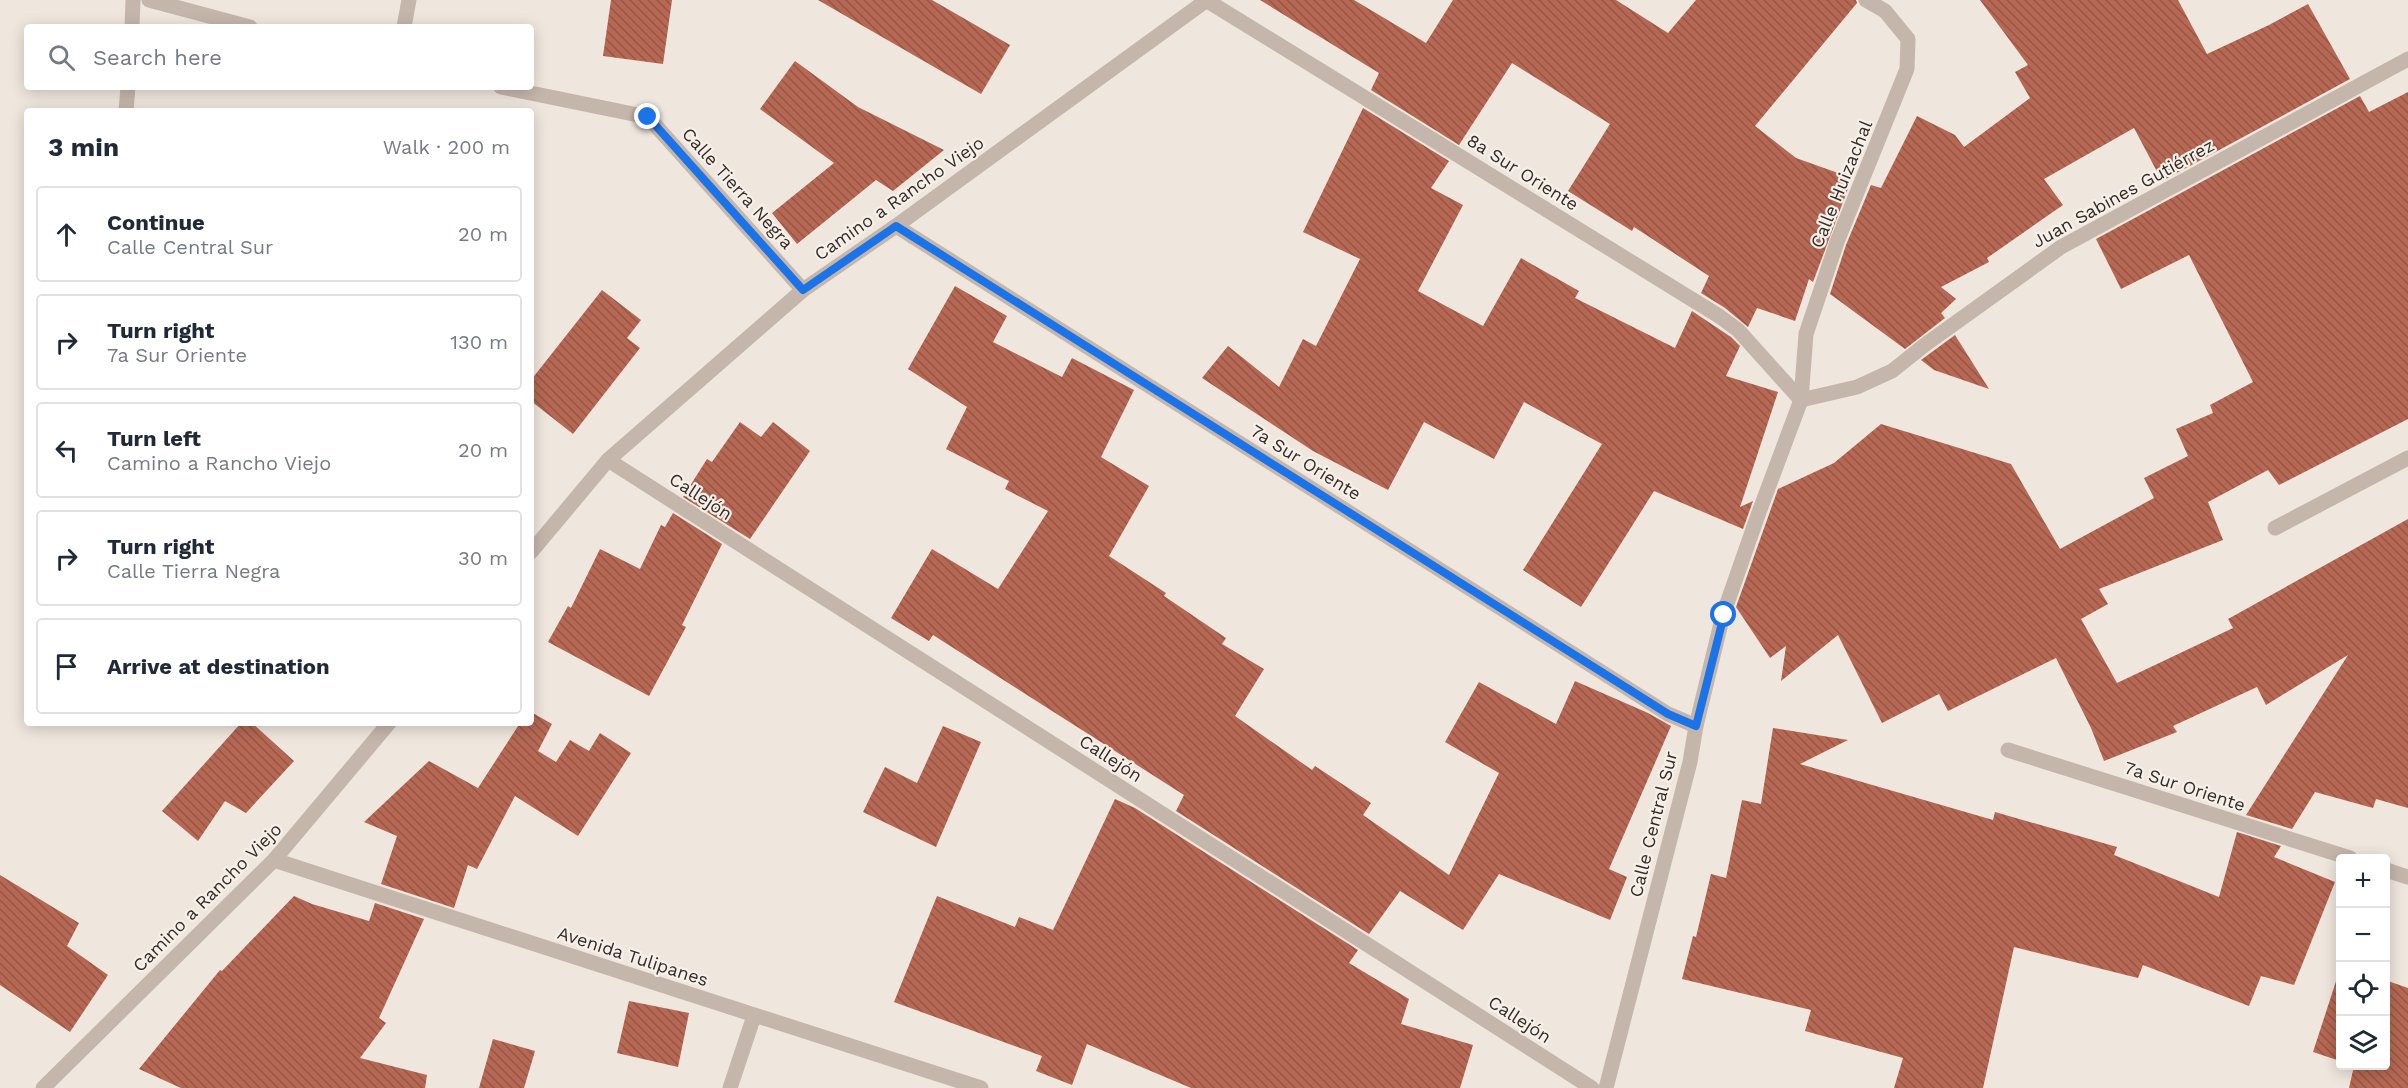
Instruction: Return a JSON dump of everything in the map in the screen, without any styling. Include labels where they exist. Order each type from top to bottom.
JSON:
[{"type":"street","points":[[132,24],[134,0]]},
{"type":"street","points":[[149,0],[239,24]]},
{"type":"street","points":[[405,24],[409,0]]},
{"type":"street","name":"8a Sur Oriente","points":[[1206,0],[1719,316],[1738,330],[1801,400]]},
{"type":"street","name":"Camino a Rancho Viejo","points":[[534,548],[608,460],[803,290],[896,226],[1206,0]]},
{"type":"street","name":"Calle Huizachal","points":[[1801,400],[1806,334],[1837,242],[1907,69],[1908,39],[1885,11],[1866,0]]},
{"type":"street","name":"Juan Sabines Gutiérrez","points":[[1801,400],[1857,387],[1892,371],[2061,247],[2408,59]]},
{"type":"street","points":[[126,108],[128,90]]},
{"type":"street","name":"Calle Tierra Negra","points":[[516,90],[648,117],[803,290]]},
{"type":"street","name":"7a Sur Oriente","points":[[896,226],[1668,714],[1696,726]]},
{"type":"street","name":"Calle Central Sur","points":[[1606,1088],[1690,762],[1696,726],[1724,615],[1801,400]]},
{"type":"street","points":[[2275,528],[2408,458]]},
{"type":"street","name":"Callejón","points":[[608,460],[1592,1088]]},
{"type":"street","name":"Camino a Rancho Viejo","points":[[43,1088],[274,860],[386,726]]},
{"type":"street","name":"7a Sur Oriente","points":[[2008,750],[2337,854]]},
{"type":"street","name":"Avenida Tulipanes","points":[[274,860],[981,1088]]},
{"type":"street","points":[[2390,872],[2408,877]]},
{"type":"street","points":[[730,1088],[754,1016]]},
{"type":"building","points":[[611,0],[672,0],[663,64],[603,56]]},
{"type":"building","points":[[818,0],[932,0],[1010,45],[981,94]]},
{"type":"building","points":[[1260,0],[1354,0],[1426,43],[1453,0],[1616,0],[1668,33],[1696,0],[1856,0],[1857,3],[1755,126],[1796,158],[1852,178],[1813,282],[1809,279],[1795,321],[1757,308],[1748,327],[1725,308],[1701,293],[1709,276],[1634,227],[1632,231],[1568,191],[1610,124],[1512,63],[1459,145],[1371,90],[1379,73]]},
{"type":"building","points":[[1980,0],[2178,0],[2207,54],[2308,4],[2350,79],[2162,181],[2134,128],[2044,179],[2063,205],[1987,258],[1989,262],[1941,287],[1956,299],[1941,313],[1945,318],[1905,349],[1830,294],[1846,245],[1871,185],[1881,188],[1917,116],[1955,135],[1964,147],[2030,98],[2015,72],[2028,65]]},
{"type":"building","points":[[795,61],[858,107],[944,150],[893,191],[876,180],[797,244],[772,213],[834,163],[760,109]]},
{"type":"building","points":[[2408,92],[2408,419],[2279,485],[2268,470],[2208,502],[2223,540],[2099,589],[2108,604],[2081,619],[2117,683],[2233,628],[2228,619],[2408,519],[2408,808],[2376,799],[2373,808],[2315,792],[2292,829],[2246,815],[2348,655],[2266,705],[2257,687],[2173,726],[2177,732],[2104,761],[2091,728],[2056,658],[1948,711],[1939,694],[1882,723],[1838,635],[1781,681],[1786,646],[1770,658],[1736,607],[1778,489],[1834,463],[1881,424],[2011,464],[2060,549],[2154,498],[2144,478],[2188,456],[2176,429],[2213,413],[2210,405],[2253,382],[2189,255],[2121,289],[2096,239],[2360,96],[2369,112]]},
{"type":"building","points":[[1363,108],[1449,161],[1431,188],[1463,205],[1418,291],[1483,326],[1521,258],[1579,291],[1575,298],[1675,348],[1692,311],[1731,337],[1740,346],[1726,376],[1778,392],[1740,507],[1753,501],[1743,529],[1654,491],[1581,607],[1523,570],[1602,444],[1524,402],[1494,459],[1424,422],[1388,490],[1313,451],[1202,378],[1228,346],[1279,387],[1303,339],[1316,346],[1360,259],[1303,232]]},
{"type":"building","points":[[955,286],[1007,316],[993,342],[1062,377],[1072,358],[1134,390],[1101,457],[1149,486],[1109,556],[1166,593],[1164,596],[1226,638],[1222,644],[1264,669],[1235,716],[1312,770],[1315,766],[1371,803],[1363,815],[1449,875],[1499,773],[1445,742],[1479,682],[1556,724],[1575,681],[1648,713],[1671,726],[1609,869],[1627,877],[1610,920],[1499,874],[1463,930],[1400,891],[1369,934],[1176,811],[1184,795],[933,635],[929,641],[891,618],[932,549],[998,589],[1048,511],[1005,489],[1009,481],[946,449],[967,407],[908,369]]},
{"type":"building","points":[[602,290],[641,320],[627,338],[640,348],[573,434],[534,403],[534,376]]},
{"type":"building","points":[[1955,335],[1989,389],[1934,370],[1921,360]]},
{"type":"building","points":[[740,422],[761,437],[773,422],[810,451],[750,539],[683,497],[707,459],[712,462]]},
{"type":"building","points":[[673,513],[722,544],[682,625],[686,627],[649,696],[548,642],[568,606],[571,608],[600,549],[640,569],[661,525],[665,527]]},
{"type":"building","points":[[534,714],[552,724],[538,751],[556,762],[570,740],[589,751],[600,733],[631,753],[578,836],[515,796],[477,869],[468,865],[454,908],[381,884],[397,836],[364,822],[429,761],[478,788],[518,726],[534,726]]},
{"type":"building","points":[[238,726],[255,726],[294,761],[246,813],[225,801],[198,841],[162,811]]},
{"type":"building","points":[[943,726],[981,742],[936,847],[863,812],[885,767],[917,783]]},
{"type":"building","points":[[1773,728],[1848,740],[1800,764],[1993,820],[1995,812],[2117,847],[2114,855],[2219,897],[2237,832],[2281,846],[2274,857],[2335,882],[2294,985],[2261,976],[2249,1006],[2143,965],[2138,978],[2014,947],[1983,1088],[1894,1088],[1903,1058],[1805,1031],[1811,1010],[1682,979],[1693,936],[1696,937],[1711,874],[1726,878],[1742,800],[1761,804]]},
{"type":"building","points":[[1115,799],[1135,808],[1358,950],[1349,963],[1409,999],[1401,1024],[1473,1045],[1460,1088],[1191,1088],[1087,1044],[1072,1085],[1036,1071],[1042,1056],[894,1002],[937,896],[1015,927],[1019,917],[1053,930]]},
{"type":"building","points":[[0,875],[79,923],[67,946],[108,975],[70,1032],[0,985]]},
{"type":"building","points":[[294,896],[312,904],[369,921],[375,903],[424,919],[379,1018],[386,1023],[360,1058],[427,1075],[425,1088],[181,1088],[139,1069],[220,970],[222,971]]},
{"type":"building","points":[[2336,981],[2336,1060],[2313,1052]]},
{"type":"building","points":[[2390,982],[2408,988],[2408,1088],[2349,1088],[2353,1070],[2390,1070]]},
{"type":"building","points":[[629,1001],[689,1013],[678,1067],[617,1053]]},
{"type":"building","points":[[493,1039],[535,1051],[524,1088],[479,1088]]},
{"type":"route","points":[[648,117],[803,290],[896,226],[1668,714],[1696,726],[1724,615]]}]
